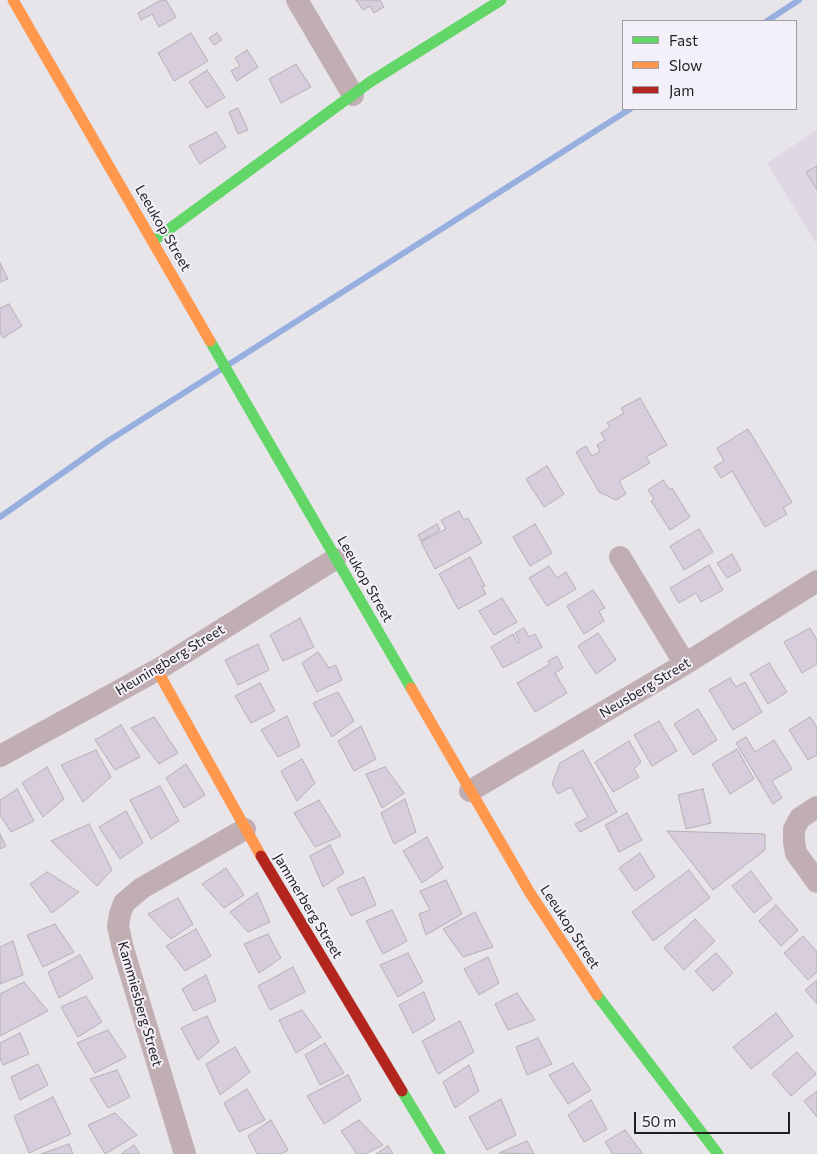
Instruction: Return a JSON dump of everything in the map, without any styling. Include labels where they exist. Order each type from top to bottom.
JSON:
[{"type":"street","name":"Leeukop Street","points":[[13,0],[530,893],[583,976],[718,1154]]},
{"type":"street","points":[[297,0],[353,95]]},
{"type":"street","points":[[153,241],[353,95],[493,2]]},
{"type":"street","points":[[620,557],[685,664]]},
{"type":"street","name":"Heuningberg Street","points":[[0,756],[158,670],[336,559]]},
{"type":"street","name":"Neusberg Street","points":[[470,791],[685,664],[817,581]]},
{"type":"street","name":"Jammerberg Street","points":[[158,670],[244,829],[440,1154]]},
{"type":"street","points":[[817,806],[800,818],[794,829],[796,853],[817,882]]},
{"type":"street","name":"Kammiesberg Street","points":[[185,1154],[123,949],[118,926],[120,914],[124,904],[142,888],[244,829]]},
{"type":"shaded area","points":[[817,130],[817,245],[767,163]]},
{"type":"building","points":[[161,0],[166,0],[176,17],[159,27],[152,14],[141,20],[138,13]]},
{"type":"building","points":[[356,0],[380,0],[384,7],[374,13],[370,6],[363,10]]},
{"type":"building","points":[[191,33],[208,61],[174,81],[158,53]]},
{"type":"building","points":[[217,33],[222,40],[214,45],[209,38]]},
{"type":"building","points":[[247,50],[258,67],[237,81],[231,71],[240,66],[235,58]]},
{"type":"building","points":[[296,64],[311,87],[281,103],[269,79]]},
{"type":"building","points":[[207,70],[225,97],[207,108],[189,82]]},
{"type":"building","points":[[238,108],[248,130],[238,134],[229,112]]},
{"type":"building","points":[[216,132],[226,147],[200,164],[189,146]]},
{"type":"building","points":[[817,166],[817,190],[806,172]]},
{"type":"building","points":[[0,263],[8,279],[0,282]]},
{"type":"building","points":[[9,304],[22,326],[3,338],[0,333],[0,308]]},
{"type":"building","points":[[640,398],[667,445],[646,457],[650,463],[619,481],[626,494],[616,500],[599,492],[576,452],[586,446],[592,456],[600,451],[597,445],[605,440],[601,433],[610,427],[607,423],[624,413],[621,408]]},
{"type":"building","points":[[748,429],[792,502],[783,508],[787,514],[765,527],[732,471],[721,478],[714,467],[724,461],[717,448]]},
{"type":"building","points":[[547,466],[564,494],[544,507],[526,479]]},
{"type":"building","points":[[663,480],[670,490],[672,488],[690,517],[670,530],[651,501],[654,499],[648,490]]},
{"type":"building","points":[[459,511],[464,520],[468,518],[482,543],[435,569],[421,542],[446,529],[441,520]]},
{"type":"building","points":[[437,524],[440,530],[421,541],[418,535]]},
{"type":"building","points":[[535,524],[552,553],[530,566],[513,537]]},
{"type":"building","points":[[699,529],[713,552],[684,570],[670,546]]},
{"type":"building","points":[[732,554],[741,570],[727,578],[717,563]]},
{"type":"building","points":[[470,557],[485,586],[482,587],[486,594],[458,609],[439,574]]},
{"type":"building","points":[[709,565],[723,590],[701,602],[696,593],[679,603],[670,588]]},
{"type":"building","points":[[549,566],[557,578],[566,572],[576,589],[547,606],[529,578]]},
{"type":"building","points":[[593,590],[605,608],[599,611],[604,621],[584,634],[567,606]]},
{"type":"building","points":[[502,598],[517,622],[494,635],[479,611]]},
{"type":"building","points":[[300,618],[314,647],[283,661],[270,635]]},
{"type":"building","points":[[524,628],[529,637],[535,634],[542,647],[503,668],[491,647],[513,634],[518,643],[520,642],[515,633]]},
{"type":"building","points":[[810,628],[817,640],[817,664],[802,673],[784,642]]},
{"type":"building","points":[[598,633],[616,660],[596,674],[578,646]]},
{"type":"building","points":[[258,644],[269,670],[238,685],[225,660]]},
{"type":"building","points":[[318,652],[329,668],[336,665],[342,680],[317,692],[302,663]]},
{"type":"building","points":[[557,656],[563,668],[555,673],[567,693],[535,712],[517,683],[550,664],[548,661]]},
{"type":"building","points":[[769,663],[787,692],[768,704],[750,674]]},
{"type":"building","points":[[730,678],[736,687],[745,682],[762,712],[733,730],[709,690]]},
{"type":"building","points":[[260,683],[275,711],[251,723],[235,696]]},
{"type":"building","points":[[338,692],[354,721],[332,737],[313,703]]},
{"type":"building","points":[[698,709],[717,740],[693,755],[674,724]]},
{"type":"building","points":[[287,716],[300,746],[278,757],[261,730]]},
{"type":"building","points":[[154,717],[178,753],[159,764],[131,728]]},
{"type":"building","points":[[810,717],[817,727],[817,755],[808,760],[789,730]]},
{"type":"building","points":[[659,721],[677,751],[652,766],[634,735]]},
{"type":"building","points":[[121,725],[140,757],[115,770],[95,740]]},
{"type":"building","points":[[361,726],[376,759],[354,771],[338,741]]},
{"type":"building","points":[[746,737],[755,752],[774,740],[792,769],[772,781],[782,798],[773,804],[736,743]]},
{"type":"building","points":[[629,741],[641,762],[634,769],[639,777],[613,792],[595,762]]},
{"type":"building","points":[[737,749],[754,779],[730,794],[712,764]]},
{"type":"building","points":[[96,750],[111,777],[83,802],[61,765]]},
{"type":"building","points":[[583,750],[617,812],[580,832],[575,824],[588,817],[571,787],[558,794],[552,784],[560,763]]},
{"type":"building","points":[[302,759],[315,783],[297,801],[281,771]]},
{"type":"building","points":[[186,764],[205,795],[184,808],[166,778]]},
{"type":"building","points":[[47,767],[64,799],[43,817],[22,783]]},
{"type":"building","points":[[385,767],[404,793],[382,808],[366,774]]},
{"type":"building","points":[[160,786],[179,821],[151,839],[130,800]]},
{"type":"building","points":[[17,789],[34,821],[11,832],[0,815],[0,800]]},
{"type":"building","points":[[703,789],[711,823],[686,829],[678,795]]},
{"type":"building","points":[[405,799],[416,832],[394,844],[381,813]]},
{"type":"building","points":[[319,800],[341,836],[315,847],[294,813]]},
{"type":"building","points":[[126,811],[143,843],[120,859],[99,827]]},
{"type":"building","points":[[627,813],[642,840],[619,852],[605,825]]},
{"type":"building","points":[[89,824],[112,870],[97,886],[51,841]]},
{"type":"building","points":[[667,831],[765,834],[765,850],[713,890]]},
{"type":"building","points":[[0,834],[6,846],[0,849]]},
{"type":"building","points":[[427,837],[443,868],[422,883],[403,851]]},
{"type":"building","points":[[330,845],[344,873],[323,887],[310,856]]},
{"type":"building","points":[[640,853],[655,877],[635,891],[619,868]]},
{"type":"building","points":[[226,868],[244,895],[224,908],[202,884]]},
{"type":"building","points":[[689,870],[710,898],[653,941],[632,912]]},
{"type":"building","points":[[751,871],[772,899],[754,913],[732,886]]},
{"type":"building","points":[[47,872],[79,892],[52,913],[30,884]]},
{"type":"building","points":[[364,877],[376,905],[351,916],[337,888]]},
{"type":"building","points":[[446,880],[462,914],[426,935],[419,914],[430,910],[420,891]]},
{"type":"building","points":[[257,893],[270,922],[248,932],[230,912]]},
{"type":"building","points":[[178,898],[193,924],[171,939],[148,914]]},
{"type":"building","points":[[776,905],[798,930],[781,946],[759,921]]},
{"type":"building","points":[[392,910],[407,941],[383,954],[366,921]]},
{"type":"building","points":[[475,912],[493,947],[463,957],[443,929]]},
{"type":"building","points":[[695,919],[715,941],[684,970],[664,948]]},
{"type":"building","points":[[55,924],[74,952],[43,967],[27,935]]},
{"type":"building","points":[[196,929],[211,956],[185,971],[166,946]]},
{"type":"building","points":[[268,934],[281,958],[259,973],[244,944]]},
{"type":"building","points":[[803,936],[817,952],[817,972],[808,980],[784,953]]},
{"type":"building","points":[[13,941],[23,975],[0,984],[0,947]]},
{"type":"building","points":[[408,953],[423,982],[398,997],[380,965]]},
{"type":"building","points":[[716,953],[733,973],[713,991],[695,971]]},
{"type":"building","points":[[80,955],[93,978],[59,998],[48,972]]},
{"type":"building","points":[[488,957],[499,983],[479,995],[464,969]]},
{"type":"building","points":[[293,967],[305,992],[270,1010],[258,986]]},
{"type":"building","points":[[206,975],[216,1001],[194,1011],[182,989]]},
{"type":"building","points":[[817,980],[817,1004],[805,990]]},
{"type":"building","points":[[24,982],[48,1011],[0,1036],[0,994]]},
{"type":"building","points":[[424,992],[435,1020],[413,1033],[399,1005]]},
{"type":"building","points":[[517,993],[535,1020],[508,1030],[495,1004]]},
{"type":"building","points":[[86,996],[102,1022],[78,1037],[61,1007]]},
{"type":"building","points":[[302,1010],[321,1037],[296,1053],[279,1020]]},
{"type":"building","points":[[776,1013],[793,1036],[751,1069],[733,1047]]},
{"type":"building","points":[[207,1016],[219,1042],[198,1060],[181,1028]]},
{"type":"building","points":[[460,1021],[474,1052],[438,1074],[422,1041]]},
{"type":"building","points":[[108,1030],[126,1057],[95,1073],[77,1043]]},
{"type":"building","points":[[20,1033],[29,1054],[3,1065],[0,1058],[0,1043]]},
{"type":"building","points":[[538,1038],[552,1064],[527,1075],[516,1047]]},
{"type":"building","points":[[325,1043],[344,1073],[320,1085],[305,1055]]},
{"type":"building","points":[[235,1047],[250,1072],[220,1095],[206,1064]]},
{"type":"building","points":[[797,1052],[816,1074],[791,1096],[772,1074]]},
{"type":"building","points":[[573,1063],[591,1090],[568,1104],[549,1075]]},
{"type":"building","points":[[38,1064],[48,1085],[20,1100],[11,1077]]},
{"type":"building","points":[[469,1065],[479,1091],[455,1108],[443,1082]]},
{"type":"building","points":[[117,1070],[130,1097],[108,1108],[90,1079]]},
{"type":"building","points":[[348,1075],[361,1100],[324,1124],[307,1096]]},
{"type":"building","points":[[247,1089],[265,1120],[239,1132],[224,1103]]},
{"type":"building","points":[[817,1091],[817,1117],[804,1101]]},
{"type":"building","points":[[53,1097],[71,1134],[29,1153],[14,1116]]},
{"type":"building","points":[[501,1099],[516,1135],[487,1150],[469,1117]]},
{"type":"building","points":[[591,1100],[607,1129],[584,1142],[568,1115]]},
{"type":"building","points":[[115,1113],[137,1135],[105,1154],[88,1125]]},
{"type":"building","points":[[271,1120],[288,1150],[281,1154],[257,1154],[248,1136]]},
{"type":"building","points":[[359,1120],[383,1145],[365,1154],[357,1154],[341,1131]]},
{"type":"building","points":[[625,1130],[643,1154],[613,1154],[605,1142]]},
{"type":"building","points":[[527,1141],[534,1154],[499,1153]]},
{"type":"building","points":[[69,1144],[73,1154],[41,1154]]},
{"type":"building","points":[[134,1145],[140,1154],[121,1154]]},
{"type":"building","points":[[388,1146],[393,1154],[376,1154]]},
{"type":"waterway","points":[[769,20],[799,0]]},
{"type":"waterway","points":[[231,363],[628,110]]},
{"type":"waterway","points":[[0,517],[108,441],[220,370]]},
{"type":"traffic: fast","points":[[153,241],[370,82],[501,0]]},
{"type":"traffic: fast","points":[[210,341],[411,688]]},
{"type":"traffic: fast","points":[[597,995],[718,1154]]},
{"type":"traffic: fast","points":[[402,1091],[440,1154]]},
{"type":"traffic: slow","points":[[13,0],[210,341]]},
{"type":"traffic: slow","points":[[157,670],[261,856]]},
{"type":"traffic: slow","points":[[411,688],[530,893],[597,995]]},
{"type":"traffic: jam","points":[[261,856],[402,1091]]}]
